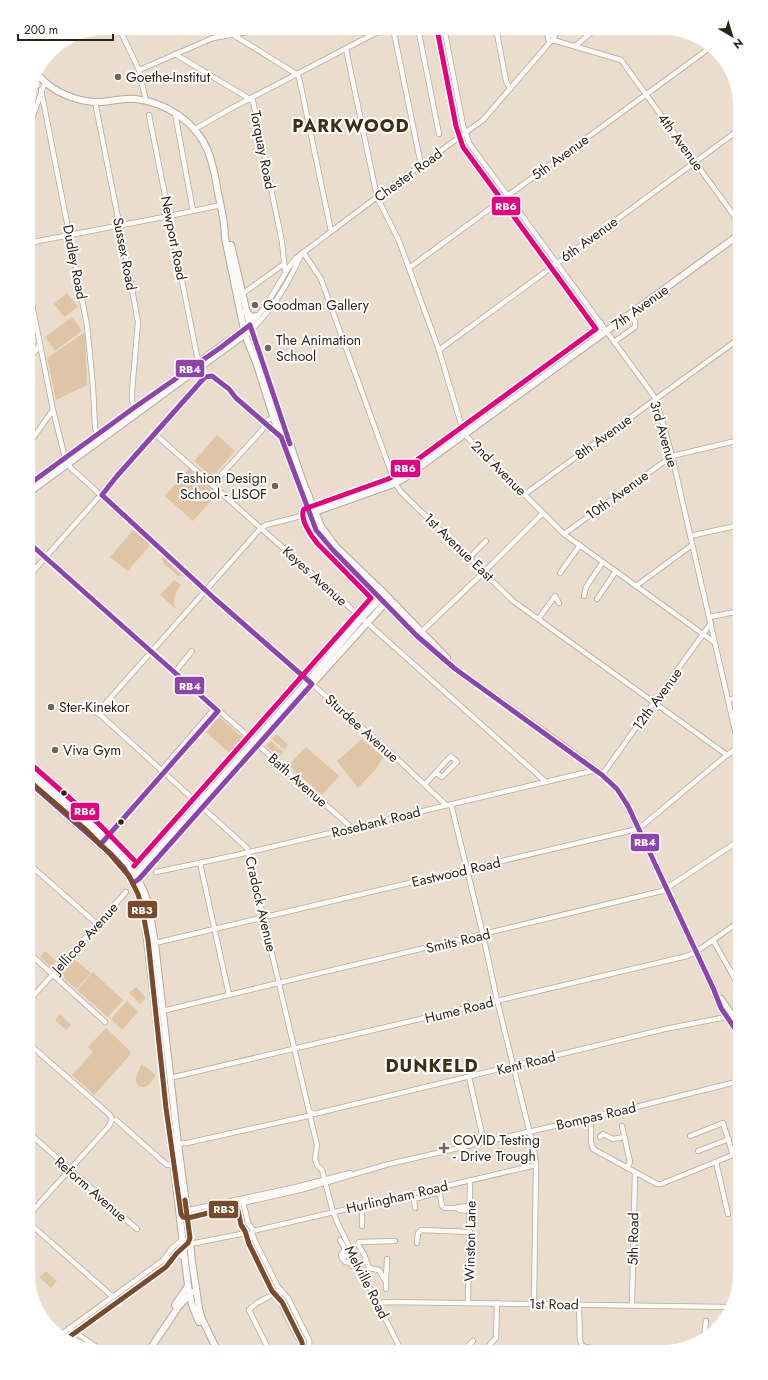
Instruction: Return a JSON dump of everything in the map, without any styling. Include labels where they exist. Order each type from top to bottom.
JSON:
[{"type":"main road","points":[[40,77],[45,82],[70,97],[81,100],[95,102],[127,99],[146,101],[158,105],[174,112],[195,129],[208,151],[214,168],[225,227],[225,238],[244,332],[312,513],[316,530],[322,538],[454,668],[602,774],[612,783],[623,797],[668,889],[714,990],[733,1024]]},
{"type":"main road","points":[[225,227],[229,237],[245,311],[276,415],[281,437],[312,513]]},
{"type":"main road","name":"7th Avenue","points":[[312,513],[395,483],[733,239]]},
{"type":"main road","points":[[245,311],[252,317],[258,316]]},
{"type":"main road","points":[[597,338],[600,323]]},
{"type":"main road","points":[[35,487],[98,434],[200,361],[250,328]]},
{"type":"main road","points":[[35,481],[66,461],[237,341],[244,332]]},
{"type":"main road","points":[[237,341],[243,341],[250,348]]},
{"type":"main road","points":[[310,682],[362,618],[385,599]]},
{"type":"main road","points":[[135,879],[310,682],[368,622],[385,599]]},
{"type":"main road","points":[[35,777],[118,851],[135,879],[149,908],[155,943],[159,1011]]},
{"type":"main road","points":[[35,790],[100,844],[135,879],[143,907],[147,944],[159,1011],[168,1079],[188,1286],[192,1305],[211,1345]]},
{"type":"main road","points":[[147,944],[155,943]]},
{"type":"main road","points":[[728,1015],[733,1020]]},
{"type":"main road","points":[[178,1173],[188,1213],[190,1244],[200,1314],[215,1345]]},
{"type":"main road","points":[[153,1345],[181,1303],[194,1289],[195,1283]]},
{"type":"main road","points":[[149,1345],[188,1286]]},
{"type":"main road","points":[[181,1303],[186,1302],[192,1305]]},
{"type":"street","points":[[122,35],[139,70],[146,101]]},
{"type":"street","points":[[139,70],[214,38],[228,35]]},
{"type":"street","points":[[234,35],[298,75],[331,231]]},
{"type":"street","points":[[195,129],[230,109],[298,75],[372,35]]},
{"type":"street","points":[[394,35],[421,165]]},
{"type":"street","points":[[419,35],[438,134]]},
{"type":"street","name":"3rd Avenue","points":[[445,35],[465,134],[469,143],[656,399],[672,456],[711,620],[714,642],[733,722]]},
{"type":"street","points":[[497,35],[506,81],[510,89]]},
{"type":"street","points":[[549,35],[551,38],[574,46],[588,35]]},
{"type":"street","name":"Chester Road","points":[[250,328],[265,307],[292,262],[331,231],[488,116],[553,35]]},
{"type":"street","name":"4th Avenue","points":[[574,46],[621,60],[733,214]]},
{"type":"street","name":"2nd Avenue","points":[[346,49],[377,197],[399,241],[409,268],[439,350],[464,434],[564,534],[714,642]]},
{"type":"street","name":"5th Avenue","points":[[409,268],[707,50]]},
{"type":"street","name":"Torquay Road","points":[[175,54],[251,99],[254,104],[282,242],[285,270],[283,276]]},
{"type":"street","points":[[35,108],[45,82]]},
{"type":"street","name":"Dudley Road","points":[[41,90],[87,325],[95,427],[98,434]]},
{"type":"street","name":"Sussex Road","points":[[95,102],[138,322],[132,391],[132,402],[135,407]]},
{"type":"street","points":[[174,112],[193,211]]},
{"type":"street","name":"Newport Road","points":[[149,115],[197,356],[200,361]]},
{"type":"street","name":"6th Avenue","points":[[439,350],[733,135]]},
{"type":"street","points":[[35,242],[221,205]]},
{"type":"street","name":"Chester Road","points":[[250,328],[272,307],[302,253]]},
{"type":"street","name":"1st Avenue East","points":[[302,253],[308,258],[317,271],[328,294],[395,483],[401,492],[513,601],[539,618],[727,755]]},
{"type":"street","points":[[298,261],[308,258]]},
{"type":"street","points":[[242,294],[284,264]]},
{"type":"street","points":[[614,342],[635,327],[635,323],[630,314]]},
{"type":"street","points":[[35,320],[53,410],[66,461]]},
{"type":"street","name":"8th Avenue","points":[[525,494],[733,343]]},
{"type":"street","points":[[35,351],[40,345]]},
{"type":"street","points":[[35,570],[206,377],[212,376],[240,399],[281,437]]},
{"type":"street","points":[[35,435],[53,410]]},
{"type":"street","points":[[212,485],[262,430],[266,423],[276,415]]},
{"type":"street","name":"Keyes Avenue","points":[[155,434],[546,782]]},
{"type":"street","name":"10th Avenue","points":[[564,534],[672,456],[733,442]]},
{"type":"street","name":"Sturdee Avenue","points":[[66,461],[206,590],[449,805]]},
{"type":"street","points":[[151,651],[262,528],[266,525],[312,513]]},
{"type":"street","points":[[419,634],[543,513]]},
{"type":"street","points":[[690,536],[733,527]]},
{"type":"street","points":[[469,558],[486,541]]},
{"type":"street","points":[[560,573],[580,545]]},
{"type":"street","points":[[636,586],[692,545]]},
{"type":"street","name":"Bath Avenue","points":[[35,548],[352,828]]},
{"type":"street","points":[[584,596],[586,587],[603,562]]},
{"type":"street","points":[[597,599],[616,571]]},
{"type":"street","points":[[539,618],[555,596],[559,603]]},
{"type":"street","points":[[711,620],[733,613]]},
{"type":"street","name":"12th Avenue","points":[[602,774],[703,634],[711,620]]},
{"type":"street","name":"Cradock Avenue","points":[[151,651],[96,712],[162,773],[246,845],[249,852],[317,1144],[315,1159],[317,1165],[322,1170],[333,1212]]},
{"type":"street","points":[[175,672],[192,651]]},
{"type":"street","points":[[728,700],[733,699]]},
{"type":"street","points":[[100,844],[217,709]]},
{"type":"street","name":"Eastwood Road","points":[[155,943],[215,930],[290,910],[638,828],[733,750]]},
{"type":"street","points":[[425,784],[451,756],[456,760],[457,762],[442,778],[436,773]]},
{"type":"street","name":"Rosebank Road","points":[[156,872],[249,852],[596,770]]},
{"type":"street","points":[[449,805],[468,869],[497,1000],[530,1131],[536,1165],[534,1304]]},
{"type":"street","name":"Smits Road","points":[[159,1011],[651,894],[668,889],[733,845]]},
{"type":"street","points":[[200,863],[229,995]]},
{"type":"street","points":[[35,869],[97,924]]},
{"type":"street","name":"Jellicoe Avenue","points":[[35,994],[126,892]]},
{"type":"street","name":"Hume Road","points":[[168,1079],[687,956],[696,952],[733,926]]},
{"type":"street","points":[[713,940],[733,976]]},
{"type":"street","points":[[35,958],[105,1022]]},
{"type":"street","name":"Kent Road","points":[[175,1144],[187,1143],[310,1115],[733,1013]]},
{"type":"street","points":[[35,1049],[110,1115],[112,1119],[109,1126],[35,1208]]},
{"type":"street","points":[[469,1077],[482,1134]]},
{"type":"street","name":"Bompas Road","points":[[180,1214],[242,1201],[733,1083]]},
{"type":"street","points":[[591,1118],[591,1142],[593,1149],[659,1184],[733,1155],[723,1123],[690,1136]]},
{"type":"street","points":[[116,1120],[165,1164],[177,1164]]},
{"type":"street","points":[[622,1126],[630,1162],[627,1168]]},
{"type":"street","points":[[600,1137],[603,1134],[613,1139],[624,1137]]},
{"type":"street","name":"Reform Avenue","points":[[35,1138],[137,1229]]},
{"type":"street","points":[[698,1151],[729,1139]]},
{"type":"street","points":[[716,1162],[728,1214]]},
{"type":"street","name":"Hurlingham Road","points":[[190,1244],[536,1165]]},
{"type":"street","name":"5th Road","points":[[632,1305],[635,1172]]},
{"type":"street","name":"Winston Lane","points":[[468,1302],[470,1180]]},
{"type":"street","points":[[415,1208],[414,1199],[436,1193],[440,1195],[444,1208],[470,1208]]},
{"type":"street","points":[[242,1201],[250,1230],[255,1241],[279,1289],[288,1298],[309,1340],[309,1345]]},
{"type":"street","points":[[362,1204],[362,1226]]},
{"type":"street","name":"Melville Road","points":[[333,1212],[399,1345]]},
{"type":"street","points":[[35,1228],[113,1297]]},
{"type":"street","points":[[416,1243],[418,1233],[421,1230],[470,1232]]},
{"type":"street","points":[[162,1261],[170,1250],[183,1239]]},
{"type":"street","points":[[340,1240],[345,1249],[341,1255],[342,1258],[345,1262],[351,1263],[352,1266]]},
{"type":"street","points":[[386,1282],[380,1270],[369,1268],[365,1255],[358,1244],[359,1242],[395,1241]]},
{"type":"street","points":[[170,1250],[171,1255],[175,1256]]},
{"type":"street","points":[[64,1332],[162,1261],[180,1255],[185,1258]]},
{"type":"street","points":[[342,1258],[365,1255]]},
{"type":"street","points":[[386,1259],[386,1289]]},
{"type":"street","points":[[279,1289],[280,1300],[303,1345]]},
{"type":"street","points":[[266,1345],[249,1310],[253,1305],[279,1289]]},
{"type":"street","name":"1st Road","points":[[378,1303],[468,1302],[725,1307]]},
{"type":"street","points":[[490,1345],[496,1338],[497,1303]]},
{"type":"street","points":[[579,1304],[580,1340],[584,1345]]},
{"type":"street","points":[[705,1331],[706,1321]]},
{"type":"street","points":[[69,1328],[93,1344]]},
{"type":"street","points":[[469,1345],[473,1341]]},
{"type":"shaded area","points":[[67,293],[78,307],[64,317],[54,304]]},
{"type":"shaded area","points":[[72,317],[82,331],[55,351],[45,337]]},
{"type":"shaded area","points":[[85,332],[87,385],[56,400],[47,358]]},
{"type":"shaded area","points":[[217,435],[235,451],[212,477],[194,461]]},
{"type":"shaded area","points":[[189,469],[217,494],[193,521],[165,496]]},
{"type":"shaded area","points":[[133,530],[150,545],[128,571],[110,557]]},
{"type":"shaded area","points":[[162,556],[183,574],[182,576],[177,576],[165,565]]},
{"type":"shaded area","points":[[174,580],[181,585],[175,597],[175,608],[160,595]]},
{"type":"shaded area","points":[[219,717],[247,741],[247,745],[235,758],[206,732]]},
{"type":"shaded area","points":[[277,734],[288,745],[284,750],[272,739]]},
{"type":"shaded area","points":[[362,739],[383,757],[377,768],[358,788],[337,761]]},
{"type":"shaded area","points":[[271,741],[283,752],[279,757],[266,746]]},
{"type":"shaded area","points":[[306,747],[339,776],[322,795],[288,765]]},
{"type":"shaded area","points":[[45,951],[56,961],[51,967],[40,957]]},
{"type":"shaded area","points":[[73,958],[91,973],[76,989],[59,974]]},
{"type":"shaded area","points":[[93,972],[123,1000],[108,1017],[77,990]]},
{"type":"shaded area","points":[[136,987],[146,998],[140,1004],[129,993]]},
{"type":"shaded area","points":[[127,1001],[138,1012],[122,1030],[111,1019]]},
{"type":"shaded area","points":[[60,1014],[71,1025],[66,1030],[55,1020]]},
{"type":"shaded area","points":[[106,1028],[130,1051],[131,1054],[94,1095],[72,1075],[93,1052],[88,1047]]},
{"type":"shaded area","points":[[142,1064],[156,1075],[148,1085],[144,1087],[138,1086],[136,1081]]},
{"type":"shaded area","points":[[46,1271],[57,1281],[51,1288],[39,1277]]},
{"type":"transit line","name":"RB6","points":[[134,866],[371,598],[317,543],[304,522],[304,509],[388,479],[399,473],[596,329],[463,147],[456,126],[438,35]]},
{"type":"transit line","name":"RB4","points":[[35,480],[250,325],[290,444]]},
{"type":"transit line","name":"RB4","points":[[35,787],[112,855],[124,868],[133,883],[139,879],[312,684],[215,599],[102,495],[205,377],[212,376],[229,389],[236,398],[281,437],[316,530],[332,549],[417,636],[454,668],[602,775],[617,789],[628,806],[721,1008],[733,1026]]},
{"type":"transit line","name":"RB4","points":[[35,548],[218,711],[100,845]]},
{"type":"transit line","name":"RB6","points":[[35,768],[98,823],[134,860]]},
{"type":"transit line","name":"RB3","points":[[35,786],[86,830],[110,854],[129,876],[138,894],[148,940],[166,1108],[181,1214],[183,1217],[188,1218],[237,1206],[241,1225],[245,1231],[249,1244],[272,1291],[282,1302],[302,1345]]},
{"type":"transit line","name":"RB3","points":[[71,1336],[166,1267],[177,1253],[188,1243],[190,1238],[185,1200]]},
{"type":"place","name":"Goethe-Institut","points":[[118,77]]},
{"type":"place","name":"Goodman Gallery","points":[[255,305]]},
{"type":"place","name":"The Animation School","points":[[268,348]]},
{"type":"place","name":"Fashion Design School - LISOF","points":[[275,486]]},
{"type":"place","name":"Ster-Kinekor","points":[[51,707]]},
{"type":"place","name":"Viva Gym","points":[[55,750]]},
{"type":"place","name":"COVID Testing - Drive Trough","points":[[444,1148]]},
{"type":"district","name":"PARKWOOD","points":[[351,126]]},
{"type":"district","name":"DUNKELD","points":[[432,1066]]}]
